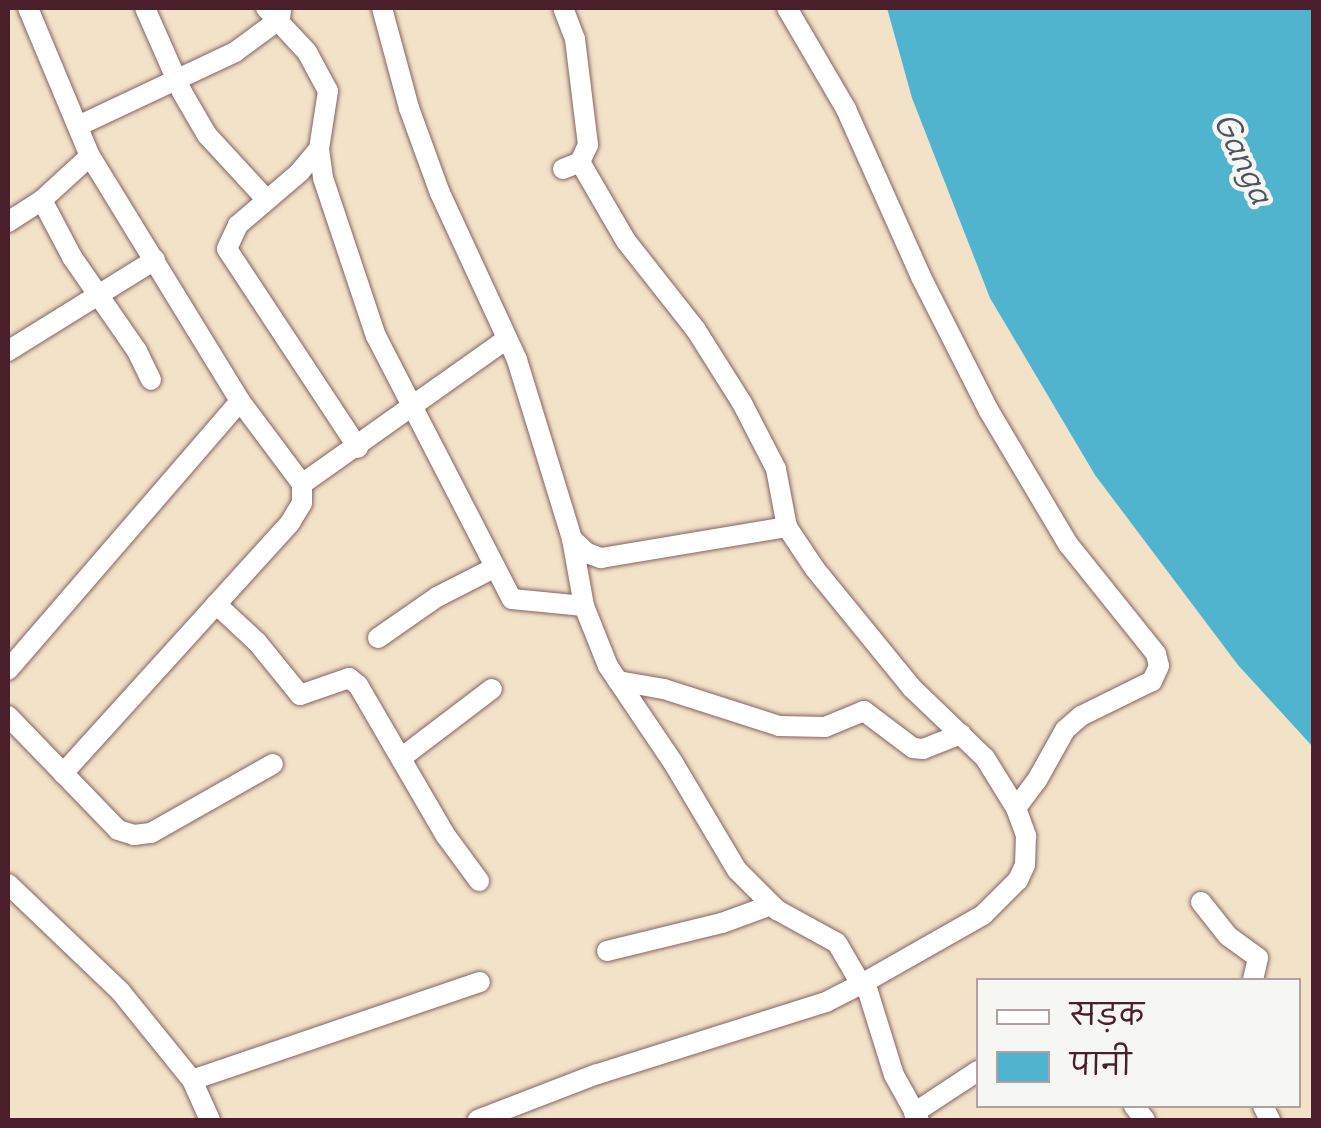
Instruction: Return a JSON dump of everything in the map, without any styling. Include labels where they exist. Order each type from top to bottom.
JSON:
[{"type":"street","points":[[28,8],[90,156],[240,401],[302,484],[302,503],[290,523],[63,773]]},
{"type":"street","points":[[145,8],[207,135],[268,200]]},
{"type":"street","points":[[382,8],[409,108],[440,193],[507,339],[572,539],[584,606],[618,681],[674,764],[736,870],[771,905],[837,943],[863,983],[894,1075],[916,1117],[976,1072]]},
{"type":"street","points":[[478,1120],[597,1074],[826,1002],[984,915],[1011,890],[1026,855],[1026,836],[1016,808],[985,758],[891,664],[796,545],[787,527],[776,468],[742,403],[696,330],[626,242],[572,165],[588,145],[585,95],[575,39],[564,8]]},
{"type":"street","points":[[787,8],[846,109],[921,277],[989,410],[1068,544],[1156,654],[1159,666],[1152,681],[1081,716],[1065,730],[1038,780],[1016,808]]},
{"type":"street","points":[[78,126],[235,52],[276,11],[308,52],[328,92],[319,149],[338,228],[376,336],[494,568],[512,599],[584,606]]},
{"type":"street","points":[[319,149],[238,225],[227,249],[358,448]]},
{"type":"street","points":[[8,222],[42,200],[90,156]]},
{"type":"street","points":[[42,200],[99,298],[138,350],[150,380]]},
{"type":"street","points":[[8,351],[155,260]]},
{"type":"street","points":[[302,484],[507,339]]},
{"type":"street","points":[[8,670],[240,401]]},
{"type":"street","points":[[572,539],[587,553],[601,558],[787,527]]},
{"type":"street","points":[[378,638],[436,597],[494,568]]},
{"type":"street","points":[[216,604],[257,642],[300,695],[349,678],[358,685],[479,882]]},
{"type":"street","points":[[618,681],[664,689],[779,726],[825,726],[854,713],[872,713],[913,748],[923,749],[961,734]]},
{"type":"street","points":[[401,758],[492,689]]},
{"type":"street","points":[[8,716],[118,830],[134,835],[151,833],[273,764]]},
{"type":"street","points":[[8,884],[120,990],[192,1080],[210,1120]]},
{"type":"street","points":[[1201,902],[1228,936],[1258,958],[1253,978]]},
{"type":"street","points":[[607,951],[722,923],[771,905]]},
{"type":"street","points":[[192,1080],[480,982]]},
{"type":"water","name":"Ganga","points":[[887,8],[1313,8],[1313,747],[1238,665],[1095,475],[990,298],[912,98]]}]
